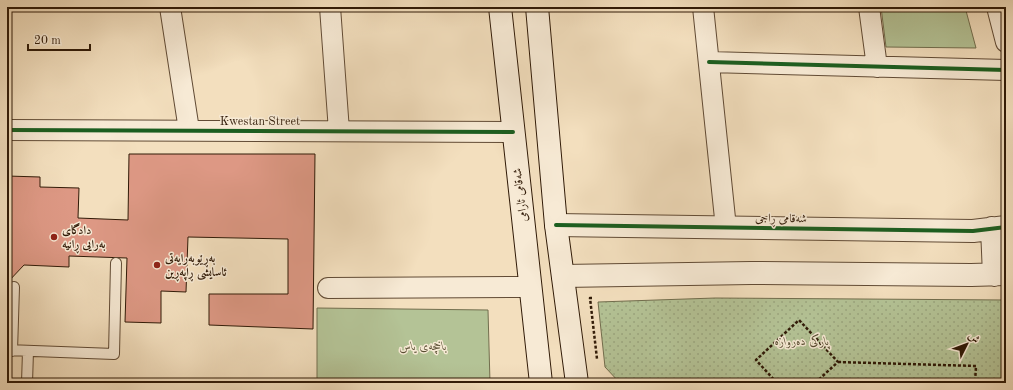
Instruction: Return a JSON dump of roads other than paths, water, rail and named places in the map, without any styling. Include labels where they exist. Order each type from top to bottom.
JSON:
[{"type":"street","points":[[170,7],[189,130]]},
{"type":"street","points":[[330,7],[339,131]]},
{"type":"street","name":"شەقامی ئارامی","points":[[500,7],[541,383]]},
{"type":"street","points":[[537,7],[556,225],[577,383]]},
{"type":"street","points":[[703,7],[726,228]]},
{"type":"street","points":[[869,7],[877,67]]},
{"type":"street","points":[[997,7],[1006,42]]},
{"type":"street","points":[[709,62],[1006,70]]},
{"type":"street","name":"Kwestan Street","points":[[7,130],[513,132]]},
{"type":"street","name":"شەقامی ڕاجی","points":[[556,225],[973,231],[999,228]]},
{"type":"street","points":[[563,276],[751,273],[1000,274],[999,228]]},
{"type":"street","points":[[328,288],[531,287]]},
{"type":"lane","points":[[14,287],[10,350],[114,354],[116,263]]},
{"type":"lane","points":[[27,383],[28,351]]},
{"type":"place","name":"دادگای بەرایی ڕانیە","points":[[54,237]]},
{"type":"place","name":"بەڕێوبەرایەتی ئاسایشی ڕاپەڕین","points":[[157,265]]},
{"type":"park label","name":"پارکی دەروازە","points":[[802,341]]},
{"type":"park label","name":"باخچەی یاس","points":[[423,346]]}]
